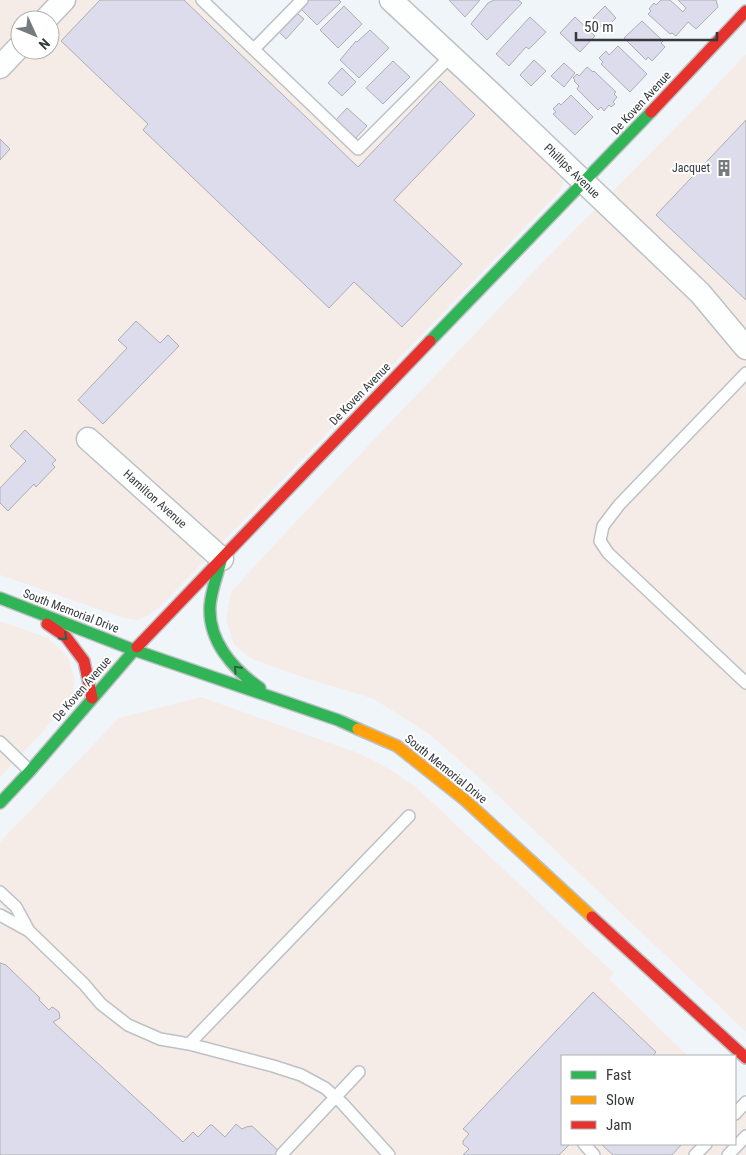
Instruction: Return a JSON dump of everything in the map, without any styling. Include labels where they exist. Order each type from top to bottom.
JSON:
[{"type":"main road","name":"De Koven Avenue","points":[[0,803],[134,650],[584,183],[746,11]]},
{"type":"main road","points":[[222,559],[210,607],[214,635],[226,657],[250,682],[276,698]]},
{"type":"main road","name":"South Memorial Drive","points":[[0,598],[134,650],[338,720],[398,746],[465,800],[746,1058]]},
{"type":"main road","points":[[26,608],[66,637],[71,643],[84,662],[92,698]]},
{"type":"street","points":[[54,10],[64,0]]},
{"type":"street","name":"Phillips Avenue","points":[[391,0],[700,293],[746,348]]},
{"type":"street","points":[[0,67],[10,56]]},
{"type":"street","name":"Hamilton Avenue","points":[[88,439],[222,559]]},
{"type":"lane","points":[[202,0],[358,149],[451,56]]},
{"type":"lane","points":[[254,49],[302,0]]},
{"type":"lane","points":[[746,373],[619,505],[603,526],[600,541],[608,553],[746,683]]},
{"type":"lane","points":[[0,742],[30,771]]},
{"type":"lane","points":[[190,1044],[409,816]]},
{"type":"lane","points":[[0,892],[16,907],[29,931]]},
{"type":"lane","points":[[0,915],[29,931],[84,984],[101,1004],[128,1024],[160,1039],[190,1044],[301,1075],[325,1088],[348,1109],[389,1155]]},
{"type":"lane","points":[[282,1154],[359,1072]]},
{"type":"lane","points":[[736,1113],[746,1102]]},
{"type":"lane","points":[[728,1155],[746,1136]]},
{"type":"lane","points":[[585,1145],[594,1155]]},
{"type":"lane","points":[[695,1155],[705,1145]]},
{"type":"shaded area","points":[[0,0],[195,0],[359,155],[447,65],[562,175],[563,183],[560,191],[161,606],[146,617],[137,620],[124,618],[0,575]]},
{"type":"shaded area","points":[[746,54],[746,1032],[476,775],[429,734],[374,699],[299,676],[250,658],[234,644],[226,620],[231,592],[286,532],[542,263]]},
{"type":"shaded area","points":[[0,621],[48,638],[68,657],[74,677],[73,694],[64,707],[0,777]]},
{"type":"shaded area","points":[[201,697],[361,754],[391,770],[418,789],[614,973],[609,979],[687,1055],[561,1055],[561,1145],[736,1145],[736,1101],[746,1109],[746,1155],[0,1155],[0,913],[4,909],[0,905],[0,842],[119,718]]},
{"type":"building","points":[[100,0],[184,0],[358,167],[440,81],[475,115],[394,200],[462,264],[402,327],[354,282],[329,308],[143,130],[148,124],[61,41]]},
{"type":"building","points":[[306,0],[339,0],[341,2],[317,25],[299,7]]},
{"type":"building","points":[[449,0],[480,0],[465,17]]},
{"type":"building","points":[[494,0],[518,0],[522,3],[487,40],[471,24],[488,3]]},
{"type":"building","points":[[661,0],[670,0],[683,12],[686,8],[678,0],[716,0],[718,7],[696,29],[688,22],[676,36],[672,33],[670,34],[648,14],[651,11],[649,9],[654,3],[656,5]]},
{"type":"building","points":[[344,6],[362,24],[338,48],[320,30]]},
{"type":"building","points":[[605,6],[616,18],[604,30],[593,18]]},
{"type":"building","points":[[293,10],[304,19],[286,39],[276,29]]},
{"type":"building","points":[[530,17],[546,32],[529,49],[526,47],[509,66],[496,54]]},
{"type":"building","points":[[575,17],[595,36],[580,52],[560,33]]},
{"type":"building","points":[[642,21],[663,41],[661,43],[665,47],[652,61],[648,57],[646,60],[624,38]]},
{"type":"building","points":[[370,30],[389,48],[359,78],[340,60],[356,41]]},
{"type":"building","points":[[618,46],[647,74],[630,92],[601,64],[603,62],[599,58],[606,51],[609,55]]},
{"type":"building","points":[[534,60],[546,71],[531,86],[520,75]]},
{"type":"building","points":[[393,61],[410,77],[383,104],[366,88]]},
{"type":"building","points":[[564,63],[575,73],[564,87],[551,76]]},
{"type":"building","points":[[587,67],[594,71],[616,92],[614,94],[617,97],[613,102],[615,104],[611,107],[609,105],[604,111],[601,107],[598,110],[577,89],[579,86],[573,78],[577,74],[579,76]]},
{"type":"building","points":[[342,68],[356,82],[342,96],[328,83]]},
{"type":"building","points":[[571,95],[593,117],[575,135],[553,114],[556,112],[553,109],[559,103],[561,105]]},
{"type":"building","points":[[347,108],[367,126],[355,139],[335,121]]},
{"type":"building","name":"Jacquet","points":[[746,120],[746,300],[656,215]]},
{"type":"building","points":[[0,139],[10,149],[0,160]]},
{"type":"building","points":[[136,321],[160,343],[168,335],[179,346],[103,424],[78,400],[127,348],[118,340]]},
{"type":"building","points":[[25,430],[56,460],[52,464],[55,467],[36,487],[34,484],[8,511],[0,503],[0,488],[26,461],[10,446]]},
{"type":"building","points":[[0,963],[6,965],[40,998],[39,1000],[49,1010],[52,1007],[59,1012],[60,1018],[53,1022],[183,1142],[193,1132],[198,1137],[210,1125],[225,1137],[236,1124],[242,1129],[252,1126],[283,1155],[0,1155]]},
{"type":"building","points":[[593,992],[656,1052],[654,1055],[561,1055],[561,1145],[569,1145],[559,1155],[463,1155],[469,1149],[463,1144],[463,1141],[469,1134],[463,1129]]},
{"type":"building","points":[[602,1145],[681,1145],[672,1155],[613,1155]]},
{"type":"traffic: fast","points":[[430,341],[651,112]]},
{"type":"traffic: fast","points":[[221,561],[210,606],[210,619],[213,631],[224,653],[232,663],[260,688]]},
{"type":"traffic: fast","points":[[0,598],[134,650],[338,720],[358,729]]},
{"type":"traffic: fast","points":[[0,803],[137,647]]},
{"type":"traffic: slow","points":[[358,729],[397,746],[465,800],[592,917]]},
{"type":"traffic: jam","points":[[651,112],[746,11]]},
{"type":"traffic: jam","points":[[137,647],[430,341]]},
{"type":"traffic: jam","points":[[47,624],[66,637],[84,661],[92,698]]},
{"type":"traffic: jam","points":[[592,917],[746,1058]]},
{"type":"place","name":"Jacquet","points":[[724,168]]}]
